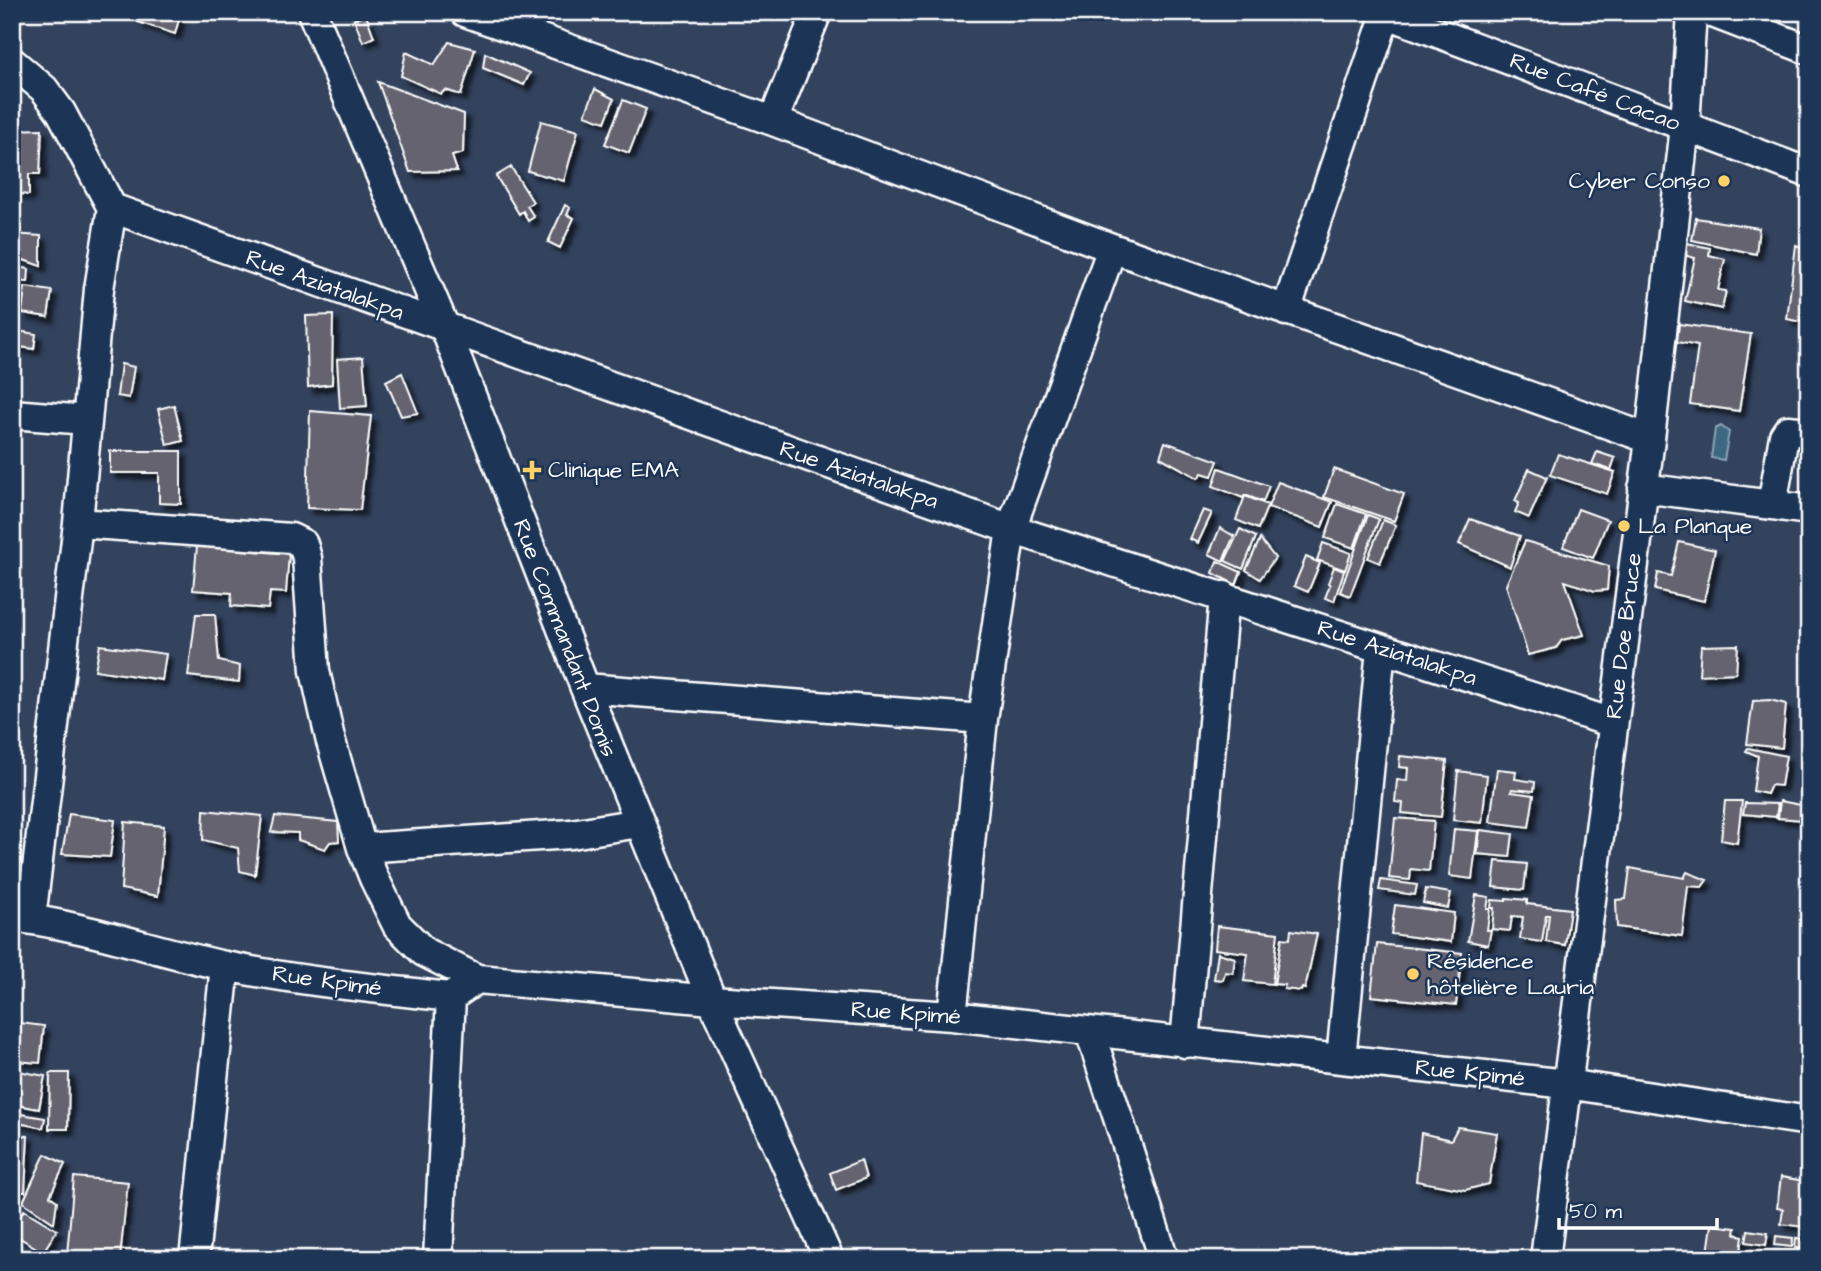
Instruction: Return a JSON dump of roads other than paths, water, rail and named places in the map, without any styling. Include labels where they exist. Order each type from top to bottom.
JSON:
[{"type":"street","name":"Rue Commandant Domis","points":[[312,12],[445,328],[585,688],[712,1000],[829,1259]]},
{"type":"street","points":[[465,12],[773,121],[1286,311],[1650,439]]},
{"type":"street","points":[[773,121],[817,12]]},
{"type":"street","name":"Rue Doe Bruce","points":[[1545,1259],[1650,439],[1685,126],[1692,12]]},
{"type":"street","points":[[1710,12],[1809,50]]},
{"type":"street","points":[[1286,311],[1384,13]]},
{"type":"street","name":"Rue Café Cacao","points":[[1384,13],[1809,173]]},
{"type":"street","points":[[12,62],[44,89],[61,112],[112,208],[99,289],[78,523],[21,918]]},
{"type":"street","name":"Rue Aziatalakpa","points":[[112,208],[1011,529],[1613,723]]},
{"type":"street","points":[[953,1016],[983,719],[1011,529],[1112,248]]},
{"type":"street","points":[[12,414],[86,420]]},
{"type":"street","points":[[1772,505],[1784,436],[1788,430],[1809,432]]},
{"type":"street","points":[[1643,488],[1809,510]]},
{"type":"street","points":[[78,523],[291,537],[303,544],[307,558],[315,671],[330,738],[362,848],[382,898],[397,925],[424,952],[477,979],[451,997],[438,1259]]},
{"type":"street","points":[[1185,1043],[1224,596]]},
{"type":"street","points":[[1341,1059],[1381,649]]},
{"type":"street","points":[[585,688],[983,719]]},
{"type":"street","points":[[362,848],[571,834],[639,823]]},
{"type":"street","name":"Rue Kpimé","points":[[21,918],[225,966],[323,982],[451,997]]},
{"type":"street","points":[[194,1259],[225,966]]},
{"type":"street","name":"Rue Kpimé","points":[[477,979],[712,1000],[953,1016],[1567,1084],[1809,1121]]},
{"type":"street","points":[[1090,1032],[1168,1258]]},
{"type":"water","points":[[1721,426],[1729,432],[1724,460],[1711,458],[1715,429]]},
{"type":"place","name":"Cyber Conso","points":[[1724,181]]},
{"type":"place","name":"Clinique EMA","points":[[532,470]]},
{"type":"place","name":"La Planque","points":[[1624,526]]},
{"type":"place","name":"Résidence hôtelière Lauria","points":[[1413,974]]}]
